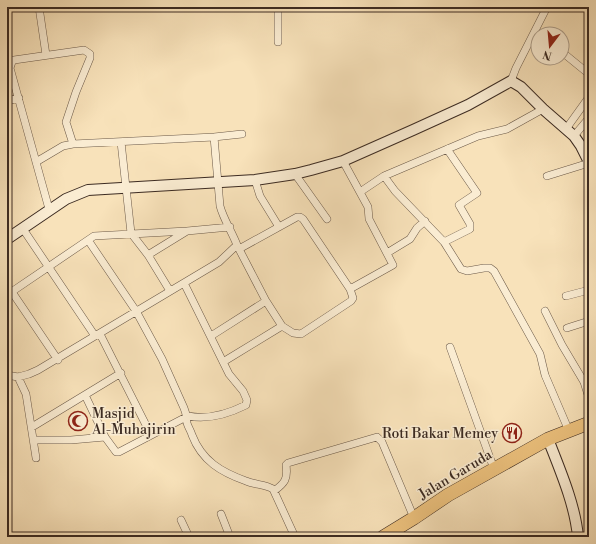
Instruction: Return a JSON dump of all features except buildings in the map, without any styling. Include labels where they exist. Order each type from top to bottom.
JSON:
[{"type":"highway","name":"Jalan Garuda","points":[[382,537],[448,495],[548,439],[589,423]]},
{"type":"street","points":[[38,7],[46,55]]},
{"type":"street","points":[[278,7],[278,42]]},
{"type":"street","points":[[540,26],[548,7]]},
{"type":"street","points":[[7,240],[66,199],[88,190],[255,180],[295,174],[343,161],[468,105],[511,81],[530,46]]},
{"type":"street","points":[[50,209],[10,68],[14,60],[19,58],[84,50],[90,54],[90,58],[73,99],[66,122],[73,144]]},
{"type":"street","points":[[570,59],[589,74]]},
{"type":"street","points":[[511,81],[521,87],[543,109],[574,136],[582,146],[589,163],[547,176]]},
{"type":"street","points":[[566,129],[589,97]]},
{"type":"street","points":[[7,101],[19,98]]},
{"type":"street","points":[[360,192],[384,176],[478,136],[507,129],[543,109]]},
{"type":"street","points":[[574,136],[589,118]]},
{"type":"street","points":[[36,162],[63,146],[73,144],[214,137],[242,134]]},
{"type":"street","points":[[7,375],[18,377],[33,373],[58,360],[221,260],[238,247],[296,217],[302,218],[350,289],[353,295],[351,301],[301,334],[293,334],[282,326],[266,301],[238,247],[221,210],[217,182],[214,137]]},
{"type":"street","points":[[121,142],[131,233],[148,255],[170,291]]},
{"type":"street","points":[[444,242],[470,229],[470,224],[459,205],[477,194],[447,149]]},
{"type":"street","points":[[343,161],[368,207],[369,219],[392,263],[391,267],[350,289]]},
{"type":"street","points":[[295,174],[327,219]]},
{"type":"street","points":[[384,176],[395,191],[444,242],[461,269],[464,271],[490,268],[494,271],[540,354],[545,375],[569,431]]},
{"type":"street","points":[[255,180],[260,196],[279,227]]},
{"type":"street","points":[[387,253],[410,239],[417,228],[425,222]]},
{"type":"street","points":[[58,360],[9,294],[96,236],[230,227]]},
{"type":"street","points":[[23,229],[98,335],[121,373],[151,435]]},
{"type":"street","points":[[148,255],[187,231]]},
{"type":"street","points":[[88,240],[136,312],[162,360],[188,416],[187,423],[197,447],[208,460],[221,469],[246,481],[270,487],[274,491],[295,537]]},
{"type":"street","points":[[85,395],[105,437],[115,451],[118,452],[188,416],[197,418],[216,416],[247,404],[243,391],[232,379],[184,283]]},
{"type":"street","points":[[566,296],[589,290]]},
{"type":"street","points":[[211,336],[266,301]]},
{"type":"street","points":[[545,310],[562,345],[584,382],[589,398]]},
{"type":"street","points":[[567,328],[589,321]]},
{"type":"street","points":[[223,362],[282,326]]},
{"type":"street","points":[[450,347],[494,469]]},
{"type":"street","points":[[32,427],[121,373]]},
{"type":"street","points":[[18,377],[26,394],[36,458]]},
{"type":"street","points":[[34,440],[71,440],[105,437]]},
{"type":"street","points":[[274,491],[284,482],[287,473],[286,465],[288,463],[377,437],[382,442],[414,518]]},
{"type":"street","points":[[548,439],[561,472],[572,508],[578,537]]},
{"type":"street","points":[[221,514],[230,537]]},
{"type":"street","points":[[181,520],[189,537]]},
{"type":"place","name":"Masjid Al-Muhajirin","points":[[78,421]]},
{"type":"place","name":"Roti Bakar Memey","points":[[512,433]]}]
